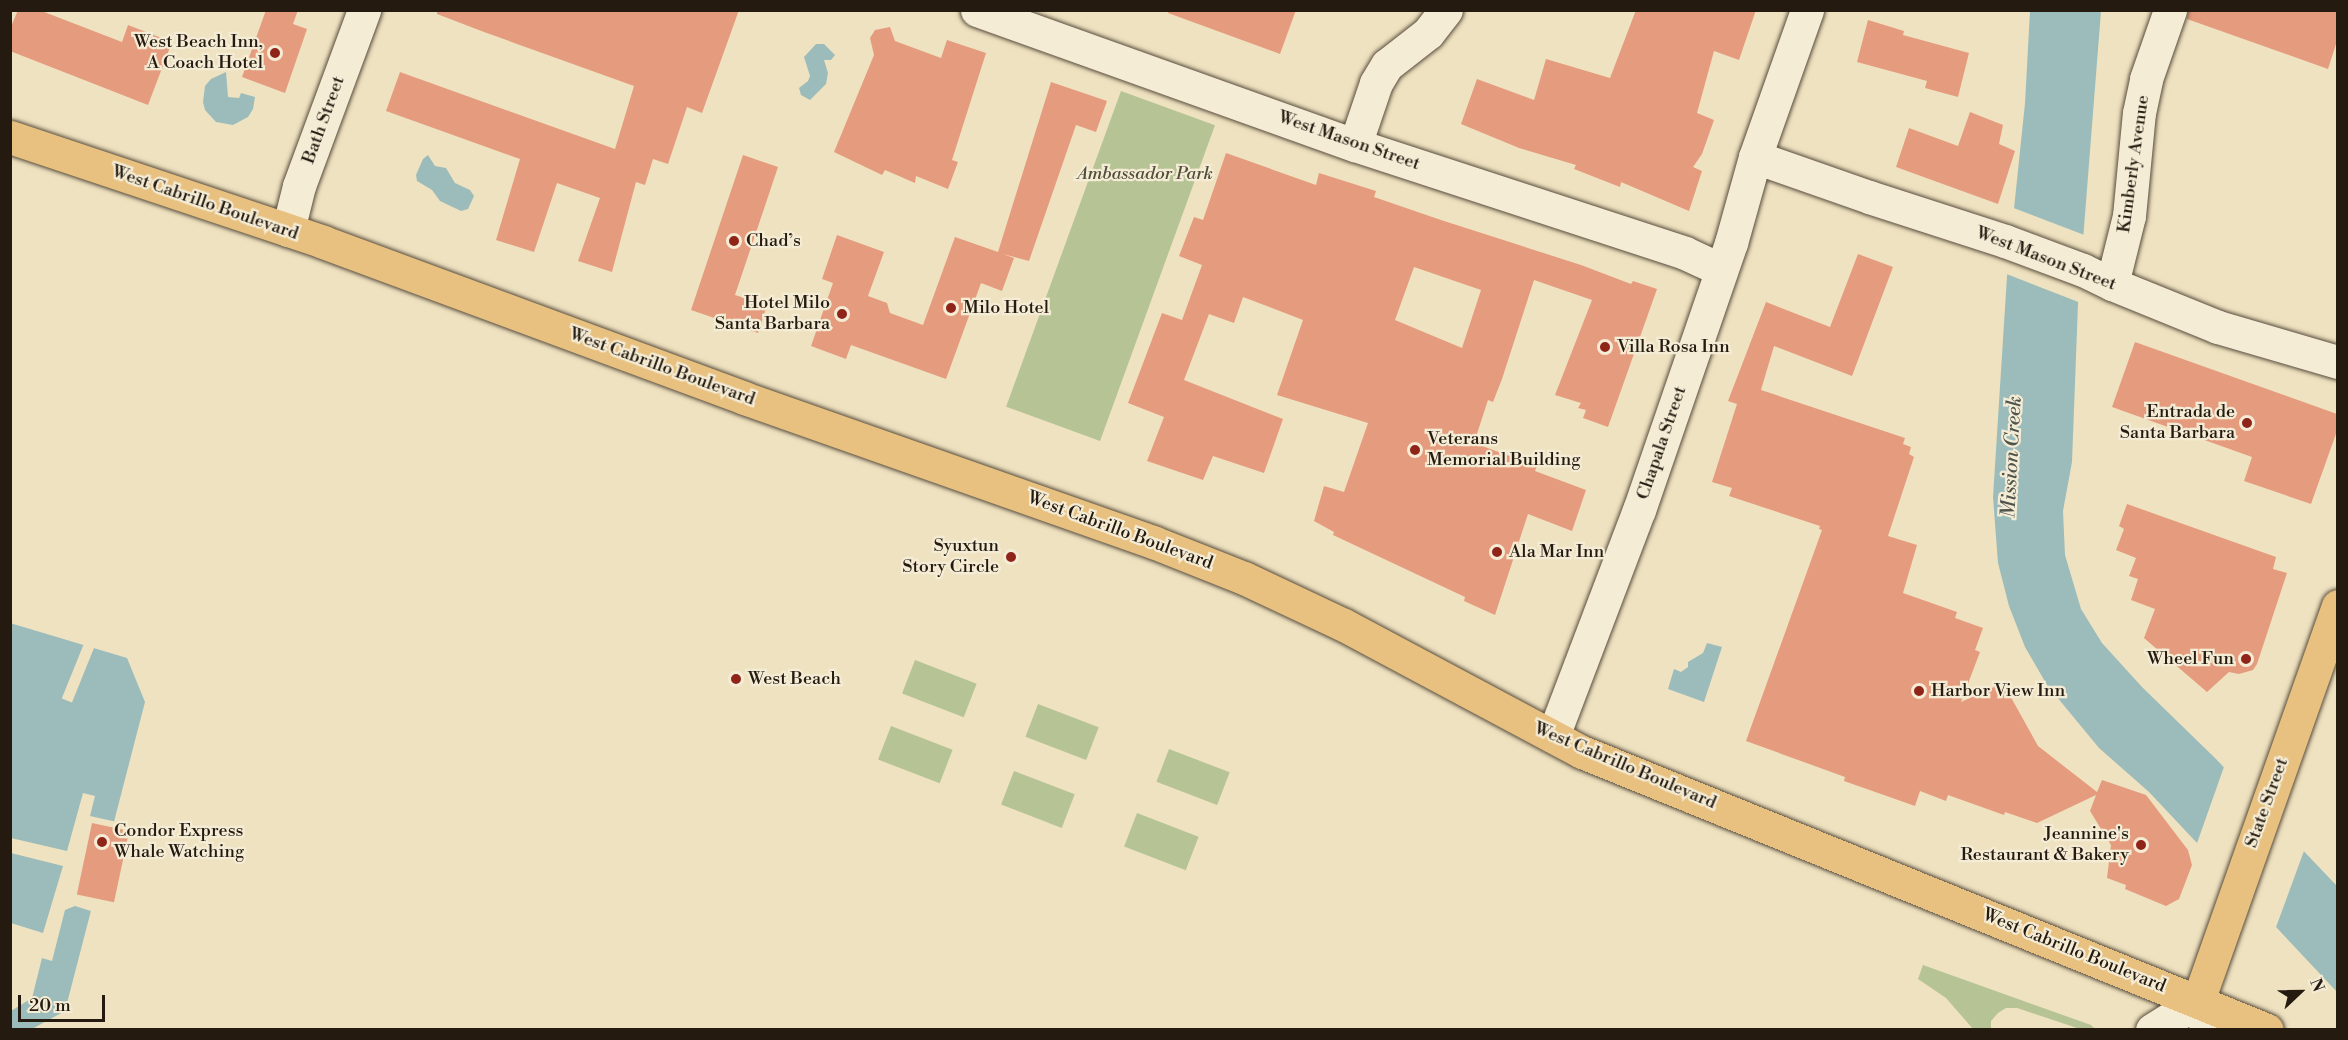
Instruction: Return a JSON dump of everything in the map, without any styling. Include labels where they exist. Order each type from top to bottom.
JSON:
[{"type":"main road","name":"West Cabrillo Boulevard","points":[[10,137],[288,230],[1204,562],[1344,625],[1582,752],[2202,1015],[2267,1029]]},
{"type":"main road","name":"State Street","points":[[2202,1015],[2233,896],[2337,606]]},
{"type":"street","name":"Bath Street","points":[[288,230],[299,186],[364,10]]},
{"type":"street","name":"West Mason Street","points":[[977,10],[1015,17],[1355,145],[1685,253],[1721,270]]},
{"type":"street","points":[[1355,145],[1376,82],[1387,65],[1428,33],[1446,10]]},
{"type":"street","name":"Chapala Street","points":[[1553,736],[1638,510],[1721,270],[1755,157],[1807,10]]},
{"type":"street","name":"Kimberly Avenue","points":[[2112,284],[2129,216],[2139,112],[2146,79],[2170,10]]},
{"type":"street","name":"West Mason Street","points":[[1755,157],[2005,241],[2083,270],[2218,327],[2337,362]]},
{"type":"street","points":[[2152,1029],[2202,1015]]},
{"type":"green space","name":"Ambassador Park","points":[[1121,91],[1215,125],[1100,441],[1006,407]]},
{"type":"green space","points":[[915,660],[977,684],[964,717],[902,694]]},
{"type":"green space","points":[[1038,704],[1099,727],[1086,760],[1025,737]]},
{"type":"green space","points":[[891,726],[953,750],[940,783],[878,760]]},
{"type":"green space","points":[[1169,749],[1230,772],[1217,805],[1156,782]]},
{"type":"green space","points":[[1014,771],[1075,794],[1062,828],[1001,805]]},
{"type":"green space","points":[[1137,813],[1199,837],[1186,870],[1124,847]]},
{"type":"green space","points":[[1923,965],[2091,1025],[2095,1029],[2080,1029],[2017,1008],[2006,1008],[1991,1021],[1991,1029],[1973,1029],[1946,998],[1918,979]]},
{"type":"water","name":"Mission Creek","points":[[2030,11],[2101,11],[2078,304],[2072,462],[2063,511],[2065,555],[2081,609],[2102,643],[2142,687],[2216,759],[2337,886],[2337,992],[2149,792],[2099,748],[2047,685],[2025,647],[2009,606],[1998,563],[1993,497],[2007,276],[2025,103]]},
{"type":"water","points":[[816,44],[824,44],[835,55],[831,60],[824,60],[828,73],[826,84],[810,100],[801,95],[799,88],[808,81],[810,76],[804,57]]},
{"type":"water","points":[[226,72],[228,97],[239,98],[241,93],[255,97],[253,109],[248,117],[233,125],[216,122],[205,110],[203,102],[205,86],[211,79]]},
{"type":"water","points":[[428,155],[435,166],[446,168],[455,183],[470,190],[474,196],[468,209],[461,211],[440,201],[432,190],[417,181],[416,175],[423,159]]},
{"type":"water","points":[[10,623],[127,658],[145,702],[65,1011],[32,1029],[11,1029]]},
{"type":"water","points":[[1707,643],[1722,647],[1704,702],[1668,689],[1674,669],[1681,672],[1688,667],[1688,662],[1703,653]]},
{"type":"pier","points":[[2011,207],[2087,236],[2081,303],[2004,273]]},
{"type":"pier","points":[[85,641],[95,645],[72,703],[62,698]]},
{"type":"pier","points":[[2225,764],[2305,848],[2275,930],[2196,846]]},
{"type":"pier","points":[[83,793],[95,796],[90,816],[117,822],[94,912],[75,906],[65,910],[52,961],[42,958],[32,998],[11,1011],[11,923],[43,933],[63,866],[11,853],[11,838],[67,851]]},
{"type":"building","points":[[18,10],[39,10],[122,42],[128,25],[172,42],[148,105],[10,51],[10,29]]},
{"type":"building","name":"West Beach Inn, A Coach Hotel","points":[[266,10],[298,10],[293,24],[307,29],[285,93],[242,77]]},
{"type":"building","points":[[437,10],[739,10],[702,113],[687,107],[668,164],[653,159],[645,185],[636,182],[612,272],[578,261],[600,198],[557,183],[534,252],[496,240],[520,159],[386,111],[400,72],[615,149],[634,86],[437,14]]},
{"type":"building","points":[[1169,10],[1296,10],[1280,54],[1168,13]]},
{"type":"building","points":[[1636,10],[1756,10],[1739,60],[1714,51],[1697,113],[1714,120],[1702,154],[1693,167],[1702,171],[1689,211],[1621,182],[1620,187],[1574,169],[1576,165],[1519,148],[1461,124],[1477,79],[1534,100],[1546,59],[1610,78]]},
{"type":"building","points":[[2188,10],[2337,10],[2337,41],[2328,69],[2187,19]]},
{"type":"building","points":[[1868,20],[1904,31],[1903,35],[1969,53],[1958,97],[1925,88],[1927,81],[1857,62]]},
{"type":"building","points":[[890,27],[895,41],[941,58],[947,40],[986,53],[952,160],[958,162],[948,189],[916,176],[915,183],[885,170],[882,175],[834,152],[874,55],[870,38],[875,30]]},
{"type":"building","points":[[1051,82],[1107,101],[1096,132],[1076,125],[1029,261],[1003,254],[1014,258],[1002,291],[981,283],[946,379],[851,345],[846,359],[811,346],[833,283],[822,279],[837,235],[884,252],[868,296],[887,303],[890,313],[923,325],[955,237],[998,252]]},
{"type":"building","points":[[1970,112],[2003,125],[1999,144],[2015,151],[1998,204],[1896,167],[1909,128],[1958,146]]},
{"type":"building","points":[[1226,153],[1316,185],[1319,173],[1376,191],[1374,197],[1441,220],[1581,265],[1631,284],[1633,281],[1657,289],[1608,427],[1583,418],[1586,410],[1578,408],[1581,403],[1555,395],[1592,300],[1534,280],[1502,379],[1493,402],[1488,400],[1474,443],[1537,466],[1535,471],[1586,490],[1572,531],[1528,514],[1495,615],[1464,601],[1465,597],[1333,535],[1334,532],[1314,521],[1324,486],[1344,492],[1368,423],[1277,395],[1303,320],[1243,297],[1234,323],[1209,314],[1184,380],[1283,419],[1264,473],[1213,456],[1203,480],[1147,461],[1164,417],[1128,403],[1162,313],[1182,320],[1202,265],[1179,256],[1194,217],[1203,220]],"holes":[[[1414,267],[1481,290],[1462,348],[1395,320]]]},
{"type":"building","name":"Chad’s","points":[[743,155],[778,167],[735,295],[767,305],[758,333],[691,310]]},
{"type":"building","points":[[1858,254],[1893,267],[1852,376],[1774,346],[1761,390],[1905,438],[1903,444],[1911,447],[1909,454],[1914,457],[1888,536],[1917,545],[1903,593],[1957,612],[1955,618],[1983,628],[1975,650],[1980,652],[1961,702],[2003,683],[2038,746],[2097,792],[2102,780],[2146,795],[2188,850],[2192,865],[2179,899],[2166,906],[2125,889],[2126,885],[2107,878],[2111,845],[2090,811],[2096,795],[2037,823],[2005,812],[2004,815],[1948,795],[1946,801],[1920,791],[1915,806],[1844,781],[1845,777],[1746,741],[1822,530],[1819,529],[1820,526],[1729,496],[1732,488],[1712,482],[1737,404],[1728,401],[1766,302],[1830,327]]},
{"type":"building","name":"Entrada de Santa Barbara","points":[[2135,342],[2337,414],[2337,431],[2311,504],[2244,481],[2252,457],[2112,407]]},
{"type":"building","points":[[2127,504],[2276,557],[2273,569],[2287,573],[2253,670],[2239,674],[2229,672],[2207,692],[2144,638],[2155,609],[2131,600],[2138,579],[2129,576],[2136,558],[2116,550],[2124,529],[2119,526]]},
{"type":"building","points":[[92,823],[129,831],[114,902],[77,894]]},
{"type":"place","name":"West Beach Inn, A Coach Hotel","points":[[275,53]]},
{"type":"place","name":"Chad’s","points":[[734,241]]},
{"type":"place","name":"Milo Hotel","points":[[951,308]]},
{"type":"place","name":"Hotel Milo Santa Barbara","points":[[842,314]]},
{"type":"place","name":"Villa Rosa Inn","points":[[1605,347]]},
{"type":"place","name":"Entrada de Santa Barbara","points":[[2247,423]]},
{"type":"place","name":"Veterans Memorial Building","points":[[1415,450]]},
{"type":"place","name":"Ala Mar Inn","points":[[1497,552]]},
{"type":"place","name":"Syuxtun Story Circle","points":[[1011,557]]},
{"type":"place","name":"Wheel Fun","points":[[2246,659]]},
{"type":"place","name":"West Beach","points":[[736,679]]},
{"type":"place","name":"Harbor View Inn","points":[[1919,691]]},
{"type":"place","name":"Condor Express Whale Watching","points":[[102,842]]},
{"type":"place","name":"Jeannine's Restaurant & Bakery","points":[[2141,845]]}]
